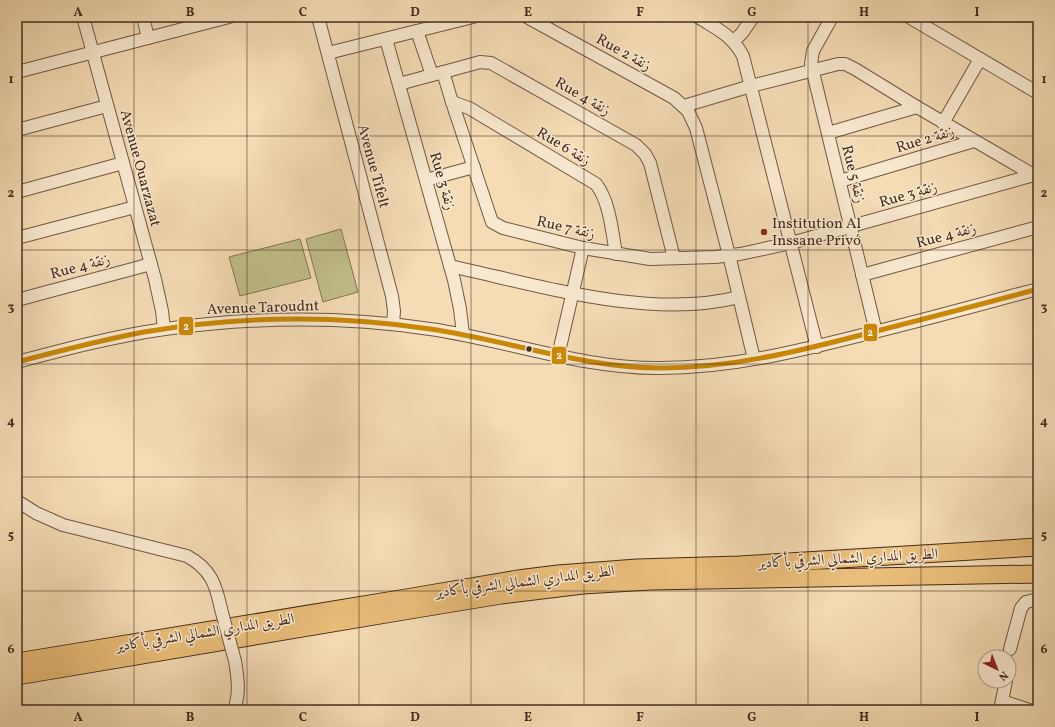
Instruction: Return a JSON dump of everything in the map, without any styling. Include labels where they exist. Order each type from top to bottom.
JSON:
[{"type":"highway","name":"الطريق المداري الشمالي الشرقي بأكادير","points":[[17,662],[518,579],[558,574],[637,568],[740,565],[1038,547]]},
{"type":"highway","name":"الطريق المداري الشمالي الشرقي بأكادير","points":[[17,676],[418,608],[515,593],[583,585],[650,581],[1038,574]]},
{"type":"street","name":"Avenue Ouarzazat","points":[[83,17],[159,293],[164,329]]},
{"type":"street","points":[[143,17],[148,38]]},
{"type":"street","points":[[17,72],[148,38],[207,20],[228,17]]},
{"type":"street","name":"Avenue Tifelt","points":[[318,17],[392,296],[394,311],[393,324]]},
{"type":"street","points":[[328,53],[473,17]]},
{"type":"street","name":"Rue 2 زنقة","points":[[527,17],[674,98],[684,106]]},
{"type":"street","points":[[698,17],[734,41],[743,56],[817,347]]},
{"type":"street","points":[[734,41],[742,33],[753,17]]},
{"type":"street","name":"Rue 5 زنقة","points":[[832,17],[813,52],[811,58],[812,70],[876,332]]},
{"type":"street","points":[[909,17],[1038,93]]},
{"type":"street","name":"Rue 7 زنقة","points":[[417,31],[452,102],[490,218],[495,224],[504,228],[583,248],[650,259],[728,255],[791,243]]},
{"type":"street","name":"Rue 3 زنقة","points":[[386,39],[450,266],[460,309],[463,334]]},
{"type":"street","points":[[943,123],[980,59]]},
{"type":"street","name":"Rue 4 زنقة","points":[[399,84],[480,62],[494,64],[636,145],[645,154],[650,163],[674,258]]},
{"type":"street","points":[[754,359],[694,122],[684,106],[812,70],[838,64],[845,64],[943,123],[1036,176]]},
{"type":"street","name":"Rue 6 زنقة","points":[[452,102],[469,108],[596,184],[605,201],[616,254]]},
{"type":"street","points":[[17,130],[107,106]]},
{"type":"street","points":[[828,133],[916,107]]},
{"type":"street","name":"Rue 2 زنقة","points":[[840,181],[974,141]]},
{"type":"street","points":[[17,192],[123,163]]},
{"type":"street","points":[[426,180],[474,167]]},
{"type":"street","name":"Rue 3 زنقة","points":[[791,243],[1036,176]]},
{"type":"street","points":[[17,238],[135,207]]},
{"type":"street","name":"Rue 4 زنقة","points":[[862,274],[1038,227]]},
{"type":"street","points":[[558,356],[583,248]]},
{"type":"street","name":"Rue 4 زنقة","points":[[17,300],[151,264]]},
{"type":"street","points":[[450,266],[572,293],[626,302],[669,304],[707,303],[726,301],[739,297]]},
{"type":"street","name":"Avenue Taroudnt","points":[[17,362],[95,342],[164,329],[305,319],[393,324],[463,334],[558,356],[627,367],[690,368],[741,362],[817,347],[1038,289]]},
{"type":"street","points":[[17,501],[36,513],[63,525],[187,556],[199,564],[210,576],[217,591],[235,661],[239,681],[239,692],[234,710]]},
{"type":"street","points":[[1010,649],[1021,608],[1026,602],[1038,599]]},
{"type":"street","points":[[1004,689],[1001,706],[1029,710]]},
{"type":"shaded area","points":[[341,229],[358,292],[323,302],[306,239]]},
{"type":"shaded area","points":[[300,239],[311,278],[240,296],[229,257]]},
{"type":"transit line","name":"2","points":[[17,362],[96,342],[144,332],[215,323],[287,319],[359,321],[395,324],[459,334],[573,359],[632,367],[686,367],[737,362],[787,353],[1038,289]]},
{"type":"place","name":"Institution Al Inssane Privó","points":[[764,232]]}]
